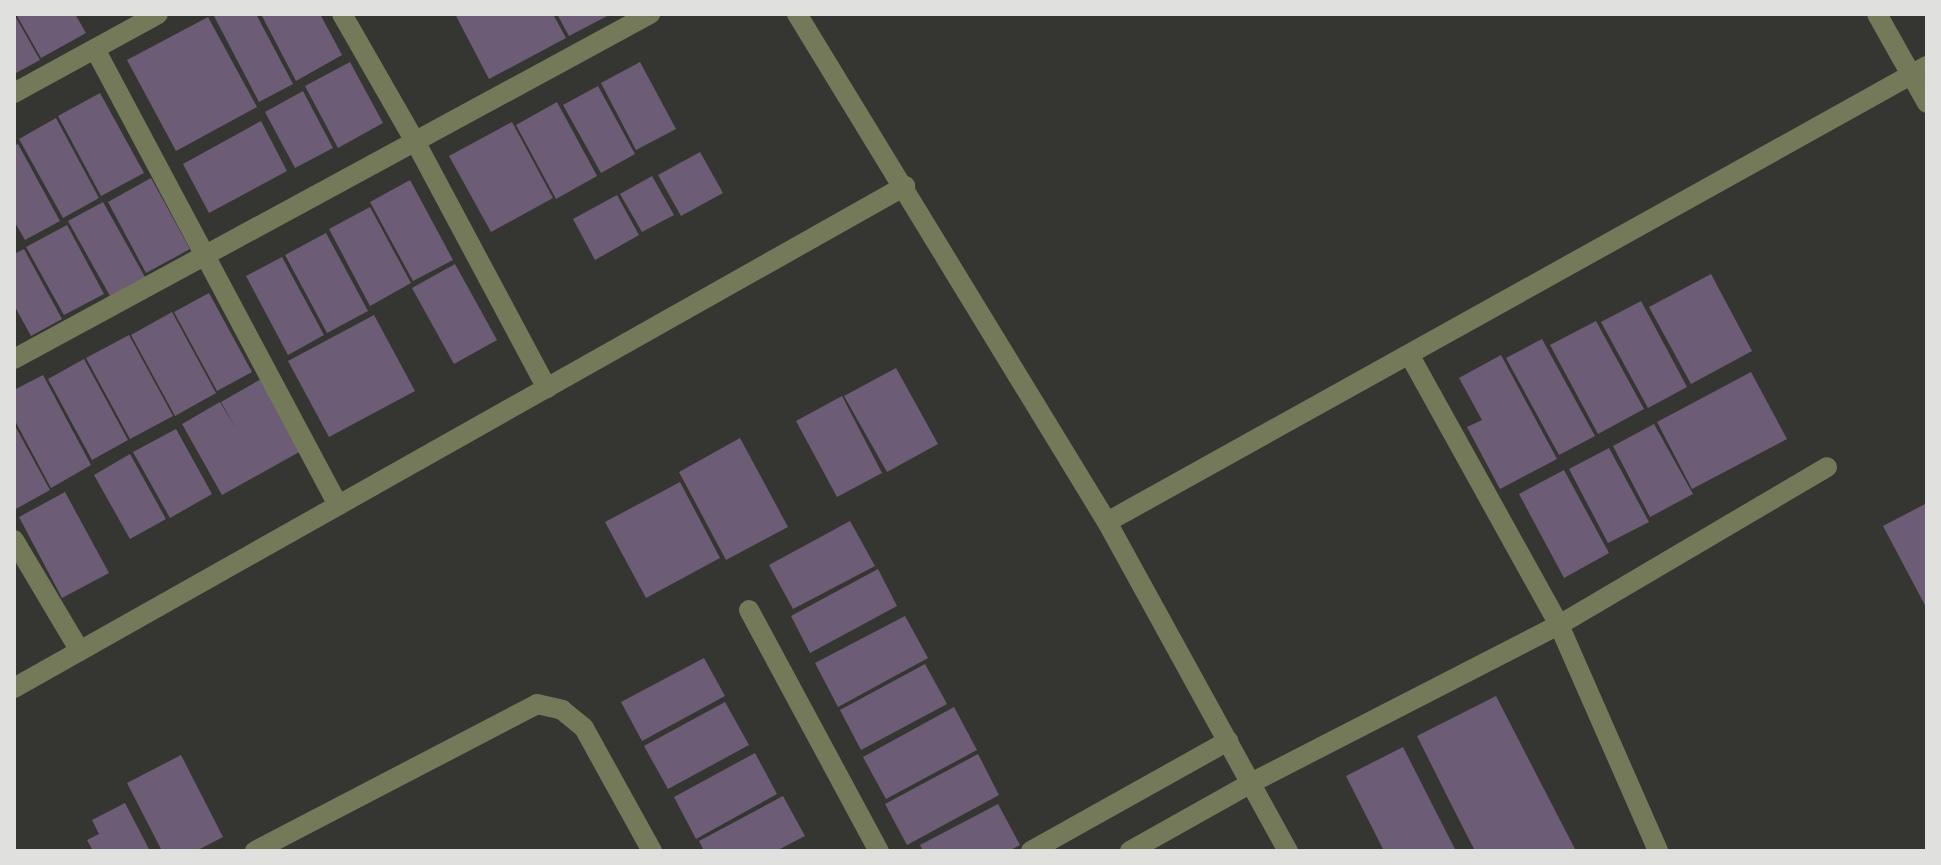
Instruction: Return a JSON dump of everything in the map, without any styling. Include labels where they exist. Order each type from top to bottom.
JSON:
[{"type":"street","points":[[14,93],[158,14]]},
{"type":"street","points":[[342,14],[416,143],[547,388]]},
{"type":"street","points":[[14,359],[650,14]]},
{"type":"street","points":[[797,14],[905,186],[1107,522],[1288,851]]},
{"type":"street","points":[[1877,14],[1920,70],[1927,103]]},
{"type":"street","points":[[95,49],[203,257],[338,505]]},
{"type":"street","points":[[1107,522],[1920,70]]},
{"type":"street","points":[[14,688],[905,186]]},
{"type":"street","points":[[1410,356],[1559,625],[1658,851]]},
{"type":"street","points":[[1130,851],[1251,783],[1559,625],[1827,467]]},
{"type":"street","points":[[14,540],[80,651]]},
{"type":"street","points":[[749,610],[879,851]]},
{"type":"street","points":[[255,851],[537,704],[562,710],[584,728],[652,851]]},
{"type":"street","points":[[1031,851],[1228,741]]},
{"type":"building","points":[[14,14],[40,60],[14,74]]},
{"type":"building","points":[[16,14],[75,14],[86,33],[41,58]]},
{"type":"building","points":[[256,14],[293,84],[259,102],[214,16]]},
{"type":"building","points":[[320,14],[342,55],[296,81],[262,16]]},
{"type":"building","points":[[455,14],[553,14],[566,38],[489,79]]},
{"type":"building","points":[[557,14],[611,14],[569,36]]},
{"type":"building","points":[[208,17],[257,107],[176,151],[127,60]]},
{"type":"building","points":[[350,62],[383,123],[338,148],[305,86]]},
{"type":"building","points":[[640,62],[676,129],[636,150],[601,83]]},
{"type":"building","points":[[598,86],[635,154],[601,173],[563,105]]},
{"type":"building","points":[[303,91],[333,148],[295,168],[265,112]]},
{"type":"building","points":[[100,93],[144,173],[101,196],[58,116]]},
{"type":"building","points":[[557,102],[597,176],[556,199],[516,125]]},
{"type":"building","points":[[56,118],[99,198],[63,218],[19,139]]},
{"type":"building","points":[[261,121],[287,171],[209,213],[183,164]]},
{"type":"building","points":[[512,122],[553,198],[491,232],[449,156]]},
{"type":"building","points":[[18,144],[60,221],[25,240],[14,221],[14,146]]},
{"type":"building","points":[[700,152],[723,193],[681,216],[658,175]]},
{"type":"building","points":[[652,176],[674,215],[642,232],[620,194]]},
{"type":"building","points":[[151,178],[190,249],[146,273],[108,202]]},
{"type":"building","points":[[410,180],[453,260],[413,281],[370,202]]},
{"type":"building","points":[[617,195],[639,235],[595,260],[573,219]]},
{"type":"building","points":[[103,202],[145,277],[110,296],[68,221]]},
{"type":"building","points":[[370,207],[411,283],[370,306],[329,229]]},
{"type":"building","points":[[67,225],[104,294],[64,315],[26,247]]},
{"type":"building","points":[[326,233],[368,311],[327,333],[285,255]]},
{"type":"building","points":[[24,249],[62,319],[31,336],[14,305],[14,254]]},
{"type":"building","points":[[282,257],[324,335],[288,355],[246,276]]},
{"type":"building","points":[[455,264],[497,340],[454,364],[412,288]]},
{"type":"building","points":[[1711,274],[1752,351],[1691,384],[1649,307]]},
{"type":"building","points":[[209,293],[252,372],[217,391],[174,312]]},
{"type":"building","points":[[1641,301],[1687,387],[1648,408],[1601,322]]},
{"type":"building","points":[[172,312],[216,393],[175,416],[131,335]]},
{"type":"building","points":[[374,315],[415,391],[329,437],[288,361]]},
{"type":"building","points":[[1596,321],[1644,409],[1598,434],[1550,345]]},
{"type":"building","points":[[129,335],[173,416],[130,439],[86,358]]},
{"type":"building","points":[[1542,339],[1595,436],[1559,455],[1506,358]]},
{"type":"building","points":[[1501,355],[1557,459],[1500,489],[1467,427],[1482,420],[1459,378]]},
{"type":"building","points":[[84,359],[128,440],[92,460],[48,379]]},
{"type":"building","points":[[896,368],[938,444],[887,472],[844,396]]},
{"type":"building","points":[[1751,372],[1787,439],[1692,489],[1657,422]]},
{"type":"building","points":[[43,375],[91,465],[51,488],[14,419],[14,390]]},
{"type":"building","points":[[261,379],[301,451],[222,495],[182,424],[220,402],[236,429],[221,402]]},
{"type":"building","points":[[842,396],[882,473],[837,497],[796,421]]},
{"type":"building","points":[[14,424],[50,490],[14,510]]},
{"type":"building","points":[[1654,424],[1693,494],[1650,517],[1613,446]]},
{"type":"building","points":[[176,429],[212,494],[170,518],[133,452]]},
{"type":"building","points":[[740,438],[788,527],[726,560],[679,472]]},
{"type":"building","points":[[1609,448],[1649,522],[1608,543],[1569,469]]},
{"type":"building","points":[[130,454],[166,519],[130,539],[94,475]]},
{"type":"building","points":[[1564,470],[1609,553],[1564,578],[1519,494]]},
{"type":"building","points":[[680,482],[720,558],[646,598],[605,522]]},
{"type":"building","points":[[65,492],[109,573],[62,598],[19,517]]},
{"type":"building","points":[[1927,503],[1927,609],[1883,526]]},
{"type":"building","points":[[850,521],[875,566],[793,609],[769,565]]},
{"type":"building","points":[[878,569],[897,606],[810,653],[791,616]]},
{"type":"building","points":[[905,616],[928,658],[838,707],[815,663]]},
{"type":"building","points":[[704,658],[725,696],[642,741],[621,702]]},
{"type":"building","points":[[925,664],[947,704],[861,750],[840,710]]},
{"type":"building","points":[[1496,696],[1576,851],[1475,851],[1417,736]]},
{"type":"building","points":[[725,702],[749,745],[668,789],[644,746]]},
{"type":"building","points":[[954,707],[977,750],[886,799],[863,757]]},
{"type":"building","points":[[1403,747],[1456,851],[1384,851],[1346,776]]},
{"type":"building","points":[[755,753],[777,794],[696,839],[674,797]]},
{"type":"building","points":[[978,754],[999,795],[907,845],[885,804]]},
{"type":"building","points":[[181,755],[223,837],[196,851],[162,851],[127,783]]},
{"type":"building","points":[[783,796],[805,836],[776,851],[704,851],[699,841]]},
{"type":"building","points":[[125,803],[150,851],[93,851],[87,840],[99,834],[92,820]]},
{"type":"building","points":[[998,804],[1020,845],[1009,851],[923,851],[920,845]]}]
